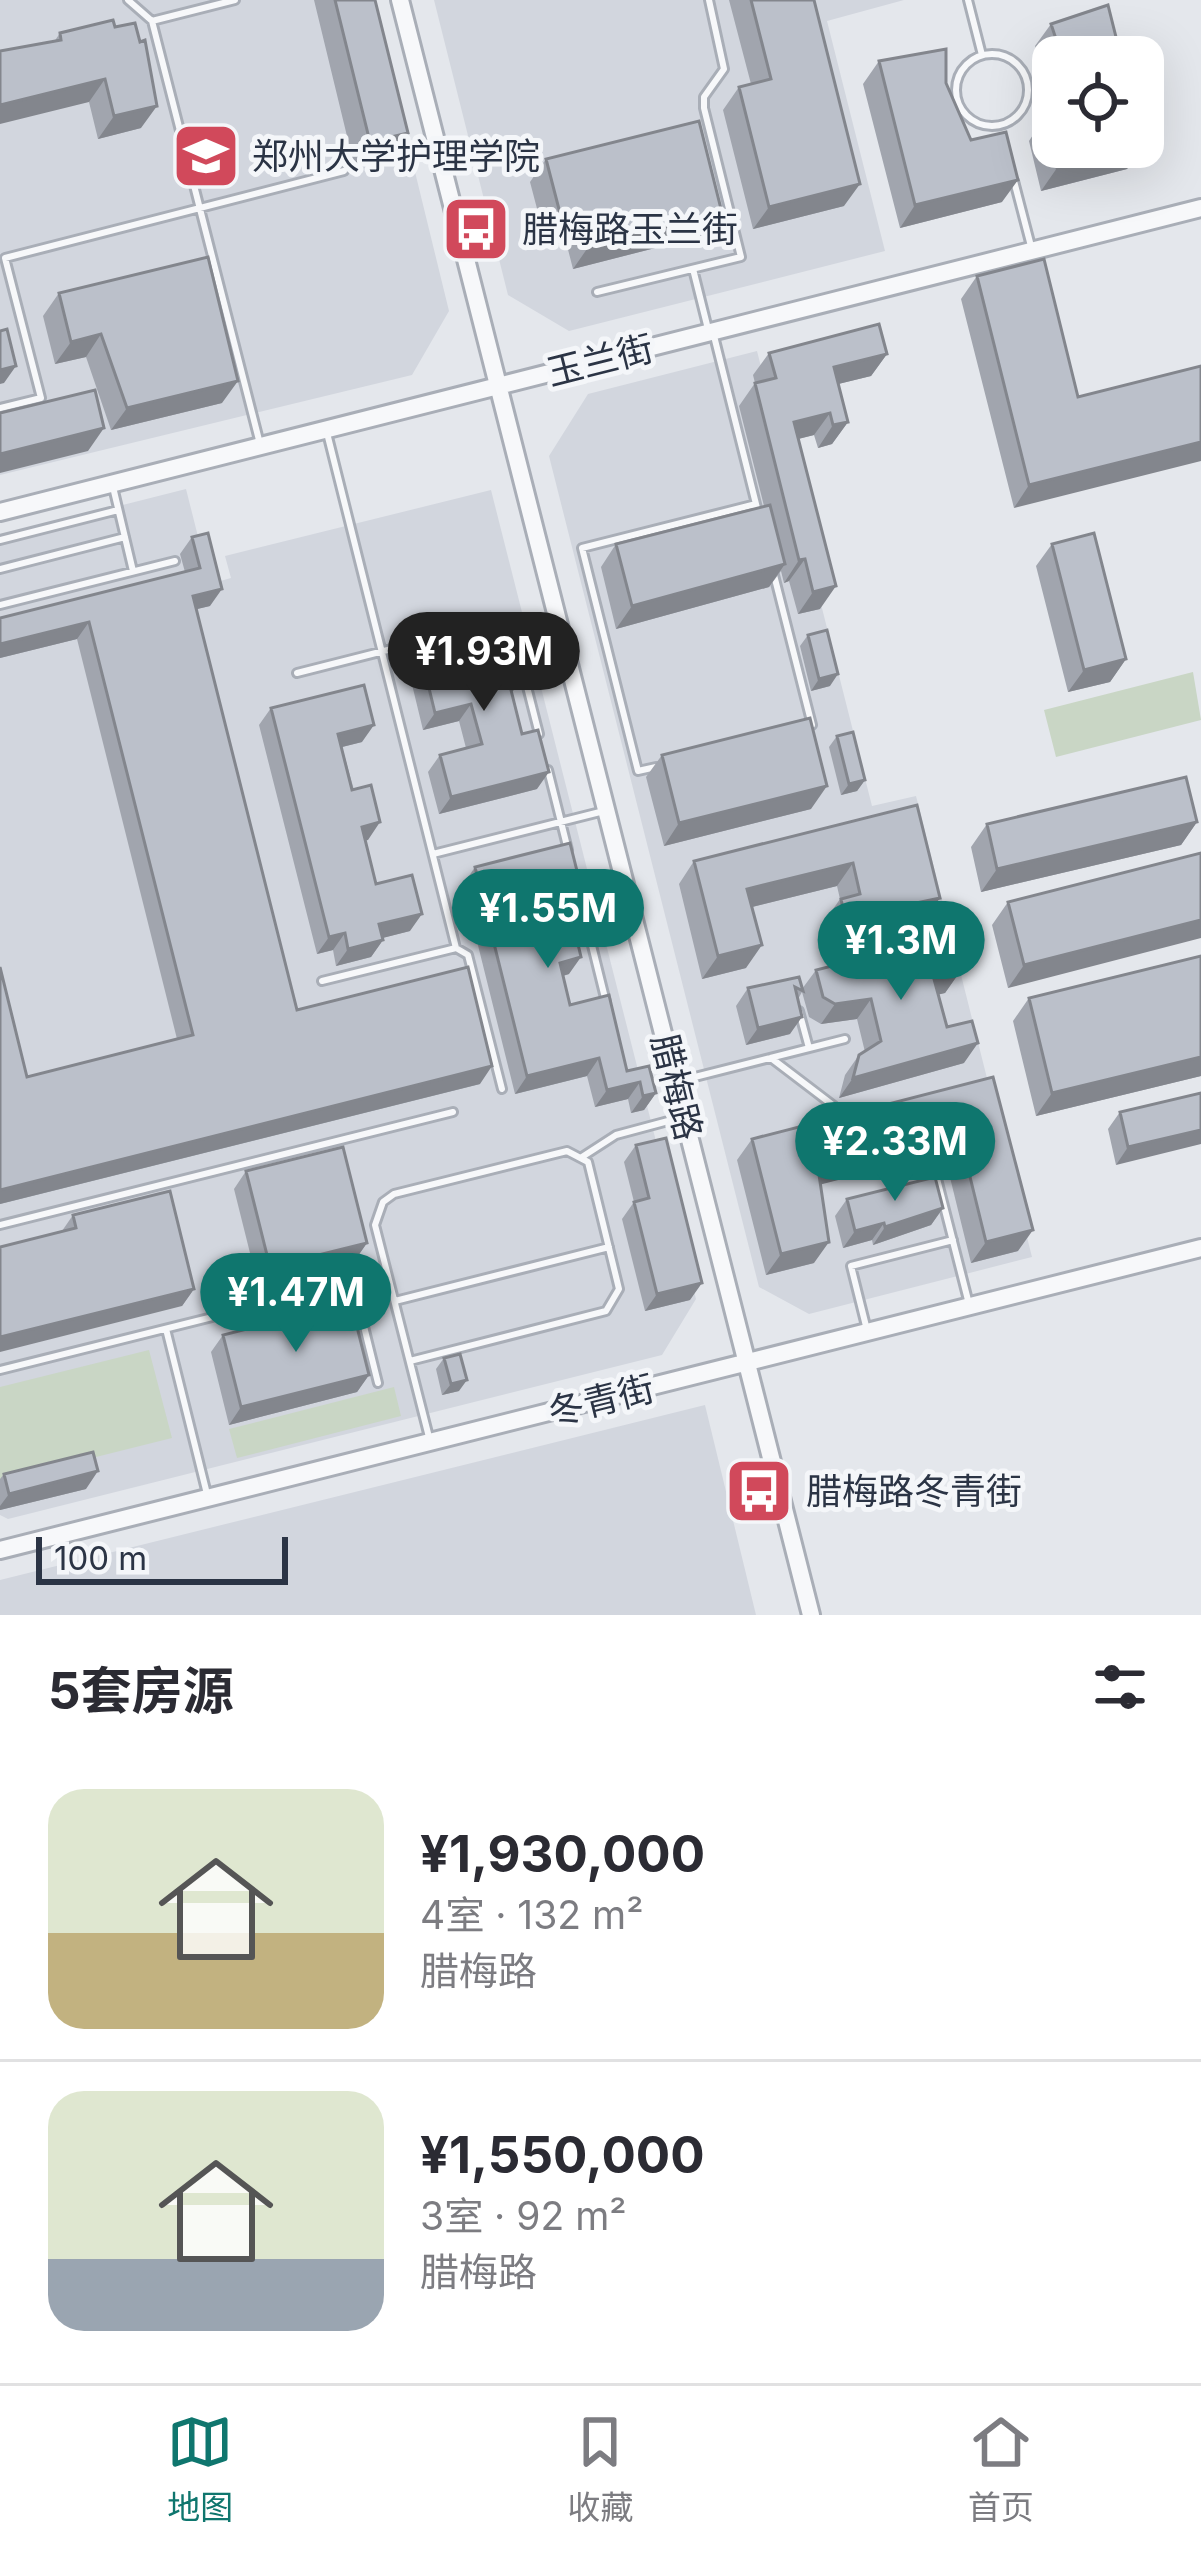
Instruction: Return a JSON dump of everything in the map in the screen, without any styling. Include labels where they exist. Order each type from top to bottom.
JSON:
[{"type":"street","name":"腊梅路","points":[[400,0],[811,1615]]},
{"type":"street","name":"玉兰街","points":[[0,512],[1201,208]]},
{"type":"street","name":"冬青街","points":[[0,1550],[1201,1248]]},
{"type":"lane","points":[[128,0],[152,21],[261,446]]},
{"type":"lane","points":[[152,21],[235,0]]},
{"type":"lane","points":[[597,292],[741,257],[704,108],[704,98],[724,69],[709,0]]},
{"type":"lane","points":[[968,0],[982,56]]},
{"type":"lane","points":[[982,56],[1014,62],[1028,85],[1021,112],[1000,126],[970,120],[956,97],[962,68],[982,56]]},
{"type":"lane","points":[[1000,126],[1005,146]]},
{"type":"lane","points":[[1011,167],[1032,251]]},
{"type":"lane","points":[[0,408],[41,398],[5,257],[344,171]]},
{"type":"lane","points":[[693,268],[762,527]]},
{"type":"lane","points":[[326,429],[456,948]]},
{"type":"lane","points":[[112,484],[134,571]]},
{"type":"lane","points":[[660,766],[638,771],[582,548],[756,504]]},
{"type":"lane","points":[[0,540],[118,511]]},
{"type":"lane","points":[[0,568],[125,537]]},
{"type":"lane","points":[[0,604],[175,561]]},
{"type":"lane","points":[[773,571],[812,728],[790,733]]},
{"type":"lane","points":[[297,673],[510,619],[516,642]]},
{"type":"lane","points":[[522,664],[611,1023]]},
{"type":"lane","points":[[433,854],[607,811]]},
{"type":"lane","points":[[322,981],[456,948],[468,955],[502,1089]]},
{"type":"lane","points":[[799,1008],[809,1048]]},
{"type":"lane","points":[[676,1082],[845,1039]]},
{"type":"lane","points":[[771,1058],[834,1106]]},
{"type":"lane","points":[[0,1226],[453,1112]]},
{"type":"lane","points":[[582,1157],[601,1141],[685,1117]]},
{"type":"lane","points":[[410,1361],[606,1312],[620,1289],[582,1157],[568,1150],[394,1194],[383,1202],[375,1225],[430,1441]]},
{"type":"lane","points":[[934,1167],[969,1308]]},
{"type":"lane","points":[[868,1334],[851,1266],[953,1240]]},
{"type":"lane","points":[[394,1301],[609,1247]]},
{"type":"lane","points":[[0,1370],[353,1282],[378,1383]]},
{"type":"lane","points":[[166,1329],[208,1497]]},
{"type":"shaded area","name":"郑州大学护理学院","points":[[0,0],[373,0],[449,311],[412,375],[0,475]]},
{"type":"shaded area","points":[[434,0],[904,0],[827,21],[885,251],[569,331],[508,295]]},
{"type":"shaded area","points":[[757,351],[872,806],[916,796],[1032,1257],[809,1314],[759,1287],[549,456],[588,394]]},
{"type":"shaded area","points":[[186,489],[210,584],[231,578],[225,556],[491,490],[696,1299],[662,1355],[8,1519],[0,1515],[0,536]]},
{"type":"shaded area","points":[[705,1405],[756,1615],[0,1615],[0,1580]]},
{"type":"green space","points":[[1193,672],[1201,720],[1056,757],[1044,710]]},
{"type":"green space","points":[[149,1350],[172,1438],[0,1481],[0,1387]]},
{"type":"green space","points":[[394,1387],[401,1416],[237,1458],[229,1429]]},
{"type":"building","points":[[335,0],[375,0],[408,133],[370,142]]},
{"type":"building","points":[[751,0],[814,0],[860,184],[769,207],[739,87],[771,79]]},
{"type":"building","points":[[1108,5],[1116,36],[1055,36],[1051,24]]},
{"type":"building","points":[[113,20],[115,27],[135,23],[140,42],[145,40],[157,106],[114,116],[105,79],[0,105],[0,51],[61,40],[60,33]]},
{"type":"building","points":[[946,49],[946,83],[971,140],[1006,132],[1018,180],[915,205],[879,61]]},
{"type":"building","points":[[699,121],[722,213],[589,246],[580,212],[561,217],[546,159]]},
{"type":"building","points":[[208,257],[238,381],[127,408],[101,334],[71,342],[59,293]]},
{"type":"building","points":[[1044,259],[1078,397],[1201,366],[1201,442],[1029,485],[977,276]]},
{"type":"building","points":[[879,324],[887,354],[834,367],[848,422],[833,425],[830,413],[794,422],[836,586],[813,592],[805,559],[799,560],[755,383],[776,378],[769,353]]},
{"type":"building","points":[[7,329],[16,366],[0,370],[0,331]]},
{"type":"building","points":[[95,390],[104,428],[0,454],[0,413]]},
{"type":"building","points":[[770,505],[785,564],[632,606],[616,544]]},
{"type":"building","points":[[208,533],[222,589],[193,596],[297,1010],[468,967],[492,1066],[0,1190],[0,967],[27,1077],[193,1035],[89,622],[0,644],[0,618],[200,568],[192,537]]},
{"type":"building","points":[[1094,533],[1126,659],[1084,670],[1052,544]]},
{"type":"building","points":[[827,630],[838,674],[819,679],[808,635]]},
{"type":"building","points":[[514,632],[525,674],[508,678],[522,734],[538,730],[549,772],[451,797],[440,755],[482,744],[471,704],[435,713],[421,655]]},
{"type":"building","points":[[364,685],[374,725],[338,734],[352,790],[371,785],[380,822],[362,827],[376,884],[412,875],[422,914],[379,924],[383,940],[348,949],[345,933],[329,937],[271,708]]},
{"type":"building","points":[[810,718],[827,786],[679,823],[662,755]]},
{"type":"building","points":[[853,732],[865,780],[849,784],[837,736]]},
{"type":"building","points":[[1186,777],[1197,822],[997,869],[987,824]]},
{"type":"building","points":[[917,805],[940,898],[845,918],[841,899],[860,894],[853,863],[747,889],[762,945],[718,956],[694,861]]},
{"type":"building","points":[[570,843],[579,879],[541,889],[550,924],[572,919],[581,957],[560,963],[570,1005],[609,995],[627,1071],[649,1066],[656,1093],[643,1096],[640,1082],[607,1090],[599,1058],[527,1076],[475,867]]},
{"type":"building","points":[[1201,853],[1201,920],[1024,965],[1008,902]]},
{"type":"building","points":[[950,936],[959,973],[934,979],[947,1027],[972,1021],[978,1043],[853,1078],[859,1055],[881,1041],[871,999],[835,1004],[823,997],[816,970]]},
{"type":"building","points":[[1201,956],[1201,1057],[1052,1093],[1029,998]]},
{"type":"building","points":[[799,977],[803,991],[795,987],[802,1017],[758,1028],[748,988]]},
{"type":"building","points":[[993,1077],[1033,1230],[986,1242],[959,1132],[818,1168],[829,1242],[781,1254],[752,1139]]},
{"type":"building","points":[[1201,1093],[1201,1130],[1128,1147],[1120,1112]]},
{"type":"building","points":[[666,1138],[702,1283],[657,1294],[634,1202],[649,1198],[636,1145]]},
{"type":"building","points":[[343,1147],[367,1243],[270,1267],[246,1171]]},
{"type":"building","points":[[935,1177],[943,1208],[885,1227],[884,1223],[855,1231],[847,1199]]},
{"type":"building","points":[[170,1191],[194,1289],[0,1337],[0,1247],[76,1228],[73,1215]]},
{"type":"building","points":[[351,1303],[369,1375],[241,1407],[223,1335]]},
{"type":"building","points":[[460,1354],[467,1380],[451,1384],[444,1358]]},
{"type":"building","points":[[93,1452],[98,1471],[9,1494],[4,1474]]},
{"type":"place","name":"郑州大学护理学院","points":[[206,156]]},
{"type":"place","name":"腊梅路玉兰街","points":[[476,229]]},
{"type":"place","name":"腊梅路冬青街","points":[[759,1491]]}]
